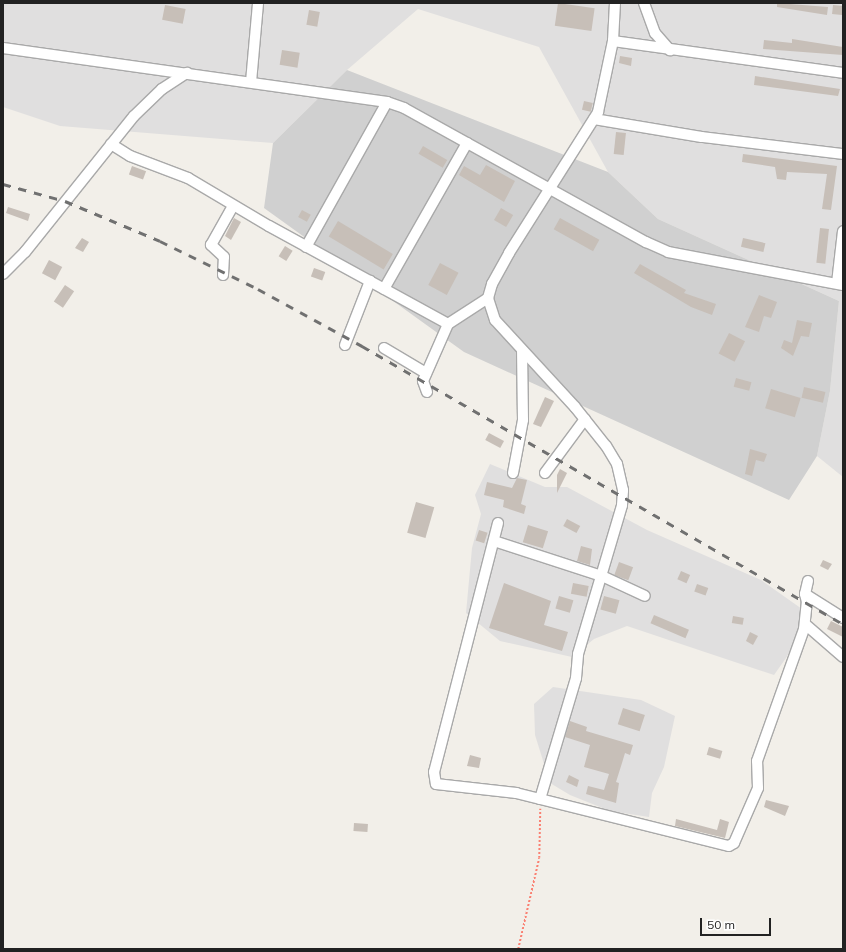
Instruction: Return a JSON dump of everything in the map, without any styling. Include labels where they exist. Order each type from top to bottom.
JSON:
[{"type":"street","points":[[251,82],[258,3]]},
{"type":"street","points":[[540,799],[576,678],[578,654],[622,505],[623,490],[617,464],[585,419],[495,320],[488,298],[492,284],[509,253],[551,190],[594,119],[613,41],[616,3]]},
{"type":"street","points":[[644,3],[655,33],[670,50]]},
{"type":"street","points":[[613,41],[843,73]]},
{"type":"street","points":[[3,48],[387,102],[404,108],[551,190],[668,252],[692,259],[840,284],[843,231]]},
{"type":"street","points":[[3,274],[25,252],[111,144],[162,89],[187,73]]},
{"type":"street","points":[[306,247],[387,102]]},
{"type":"street","points":[[594,119],[702,137],[843,154]]},
{"type":"street","points":[[384,289],[467,143]]},
{"type":"street","points":[[111,144],[130,156],[178,173],[306,247],[448,324]]},
{"type":"street","points":[[223,275],[224,257],[211,245],[233,206]]},
{"type":"street","points":[[344,345],[370,281]]},
{"type":"street","points":[[427,392],[422,384],[448,324],[488,298]]},
{"type":"street","points":[[384,348],[426,373]]},
{"type":"street","points":[[513,473],[523,420],[522,350]]},
{"type":"street","points":[[545,473],[585,419]]},
{"type":"street","points":[[498,523],[433,779],[436,784],[516,793],[724,847],[734,844],[758,788],[757,761],[805,624],[807,602],[805,594],[808,581]]},
{"type":"street","points":[[494,541],[602,576],[645,596]]},
{"type":"street","points":[[805,594],[843,618]]},
{"type":"street","points":[[805,624],[843,657]]},
{"type":"path","points":[[518,949],[539,858],[540,799]]},
{"type":"shaded area","points":[[3,3],[843,3],[843,477],[817,456],[830,391],[839,301],[658,219],[608,172],[539,47],[418,9],[347,70],[273,143],[60,126],[3,107]]},
{"type":"shaded area","points":[[347,70],[608,172],[658,219],[839,301],[830,391],[817,456],[789,500],[464,352],[264,208],[273,143]]},
{"type":"shaded area","points":[[490,464],[545,487],[567,487],[647,530],[761,580],[802,609],[802,628],[786,658],[774,675],[627,626],[594,639],[572,657],[500,641],[466,613],[472,548],[481,514],[475,495]]},
{"type":"shaded area","points":[[553,687],[641,700],[675,716],[664,767],[652,793],[649,817],[610,811],[570,795],[550,783],[535,735],[534,704]]},
{"type":"building","points":[[558,3],[595,8],[591,31],[555,26]]},
{"type":"building","points":[[777,3],[828,7],[827,15],[777,7]]},
{"type":"building","points":[[165,5],[186,9],[183,24],[162,20]]},
{"type":"building","points":[[833,5],[843,6],[842,15],[832,14]]},
{"type":"building","points":[[309,10],[320,12],[317,27],[306,25]]},
{"type":"building","points":[[792,39],[843,47],[843,55],[763,49],[764,40],[792,43]]},
{"type":"building","points":[[282,50],[300,53],[297,68],[280,65]]},
{"type":"building","points":[[620,56],[632,58],[631,66],[619,63]]},
{"type":"building","points":[[755,76],[840,89],[838,96],[754,85]]},
{"type":"building","points":[[584,101],[593,103],[591,112],[582,110]]},
{"type":"building","points":[[616,132],[626,133],[624,155],[614,154]]},
{"type":"building","points":[[423,146],[447,160],[443,168],[418,154]]},
{"type":"building","points":[[743,154],[837,166],[831,210],[822,209],[827,174],[787,172],[786,180],[777,179],[775,167],[742,162]]},
{"type":"building","points":[[486,165],[515,181],[504,202],[459,175],[464,166],[480,175]]},
{"type":"building","points":[[132,166],[146,171],[143,180],[129,174]]},
{"type":"building","points":[[8,207],[30,214],[28,221],[6,213]]},
{"type":"building","points":[[501,208],[513,215],[506,227],[494,220]]},
{"type":"building","points":[[302,210],[311,215],[307,222],[298,217]]},
{"type":"building","points":[[234,218],[241,222],[231,240],[225,236]]},
{"type":"building","points":[[560,218],[599,240],[593,251],[554,229]]},
{"type":"building","points":[[338,221],[393,254],[384,269],[329,236]]},
{"type":"building","points":[[820,228],[829,229],[825,264],[816,263]]},
{"type":"building","points":[[82,238],[89,242],[83,252],[75,248]]},
{"type":"building","points":[[743,238],[765,243],[763,252],[741,247]]},
{"type":"building","points":[[285,246],[293,251],[286,261],[279,256]]},
{"type":"building","points":[[49,260],[62,267],[55,280],[42,273]]},
{"type":"building","points":[[440,263],[459,273],[447,295],[428,285]]},
{"type":"building","points":[[640,264],[686,290],[684,293],[716,304],[712,315],[691,307],[634,273]]},
{"type":"building","points":[[314,268],[325,272],[322,281],[311,276]]},
{"type":"building","points":[[65,285],[74,291],[63,308],[54,302]]},
{"type":"building","points":[[759,295],[777,302],[771,318],[764,316],[759,332],[745,327]]},
{"type":"building","points":[[797,320],[812,323],[809,337],[801,336],[793,356],[781,348],[784,340],[792,343]]},
{"type":"building","points":[[729,333],[745,341],[735,362],[719,353]]},
{"type":"building","points":[[736,378],[751,382],[749,391],[734,387]]},
{"type":"building","points":[[804,387],[825,392],[823,403],[802,398]]},
{"type":"building","points":[[771,389],[801,398],[795,417],[765,408]]},
{"type":"building","points":[[545,397],[554,401],[541,427],[533,424]]},
{"type":"building","points":[[489,433],[504,441],[500,448],[485,440]]},
{"type":"building","points":[[750,449],[767,454],[764,462],[756,460],[752,476],[745,474]]},
{"type":"building","points":[[560,469],[567,473],[557,493],[557,475]]},
{"type":"building","points":[[517,478],[527,480],[521,504],[526,506],[524,514],[503,507],[504,500],[484,495],[487,482],[512,488]]},
{"type":"building","points":[[416,502],[434,507],[425,538],[407,533]]},
{"type":"building","points":[[567,519],[580,526],[576,533],[563,526]]},
{"type":"building","points":[[528,525],[548,531],[543,548],[523,542]]},
{"type":"building","points":[[479,530],[488,533],[484,543],[476,540]]},
{"type":"building","points":[[581,546],[592,549],[590,565],[577,561]]},
{"type":"building","points":[[823,560],[832,564],[828,570],[820,566]]},
{"type":"building","points":[[619,562],[633,567],[628,580],[614,575]]},
{"type":"building","points":[[681,571],[690,575],[686,583],[677,579]]},
{"type":"building","points":[[504,583],[551,601],[544,625],[568,632],[562,651],[489,628]]},
{"type":"building","points":[[573,583],[589,586],[587,597],[571,594]]},
{"type":"building","points":[[697,584],[708,588],[706,596],[694,592]]},
{"type":"building","points":[[559,596],[573,600],[570,613],[555,608]]},
{"type":"building","points":[[604,596],[619,600],[616,614],[600,610]]},
{"type":"building","points":[[654,615],[689,630],[685,638],[650,623]]},
{"type":"building","points":[[733,616],[744,618],[743,625],[732,623]]},
{"type":"building","points":[[831,621],[843,627],[843,637],[827,629]]},
{"type":"building","points":[[750,632],[758,636],[753,645],[746,641]]},
{"type":"building","points":[[623,708],[645,715],[640,731],[618,724]]},
{"type":"building","points":[[570,721],[587,727],[586,731],[633,745],[630,755],[625,753],[616,782],[619,783],[616,803],[586,794],[588,786],[604,790],[609,774],[584,767],[590,745],[565,737]]},
{"type":"building","points":[[709,747],[722,751],[720,759],[707,755]]},
{"type":"building","points":[[470,755],[481,758],[479,768],[467,766]]},
{"type":"building","points":[[569,775],[579,780],[577,787],[566,782]]},
{"type":"building","points":[[766,800],[789,806],[785,816],[764,807]]},
{"type":"building","points":[[676,819],[717,830],[720,819],[729,822],[725,838],[675,826]]},
{"type":"building","points":[[354,823],[368,824],[367,832],[353,831]]},
{"type":"railway","points":[[3,184],[65,201],[160,241],[258,289],[362,346],[843,624]]}]
